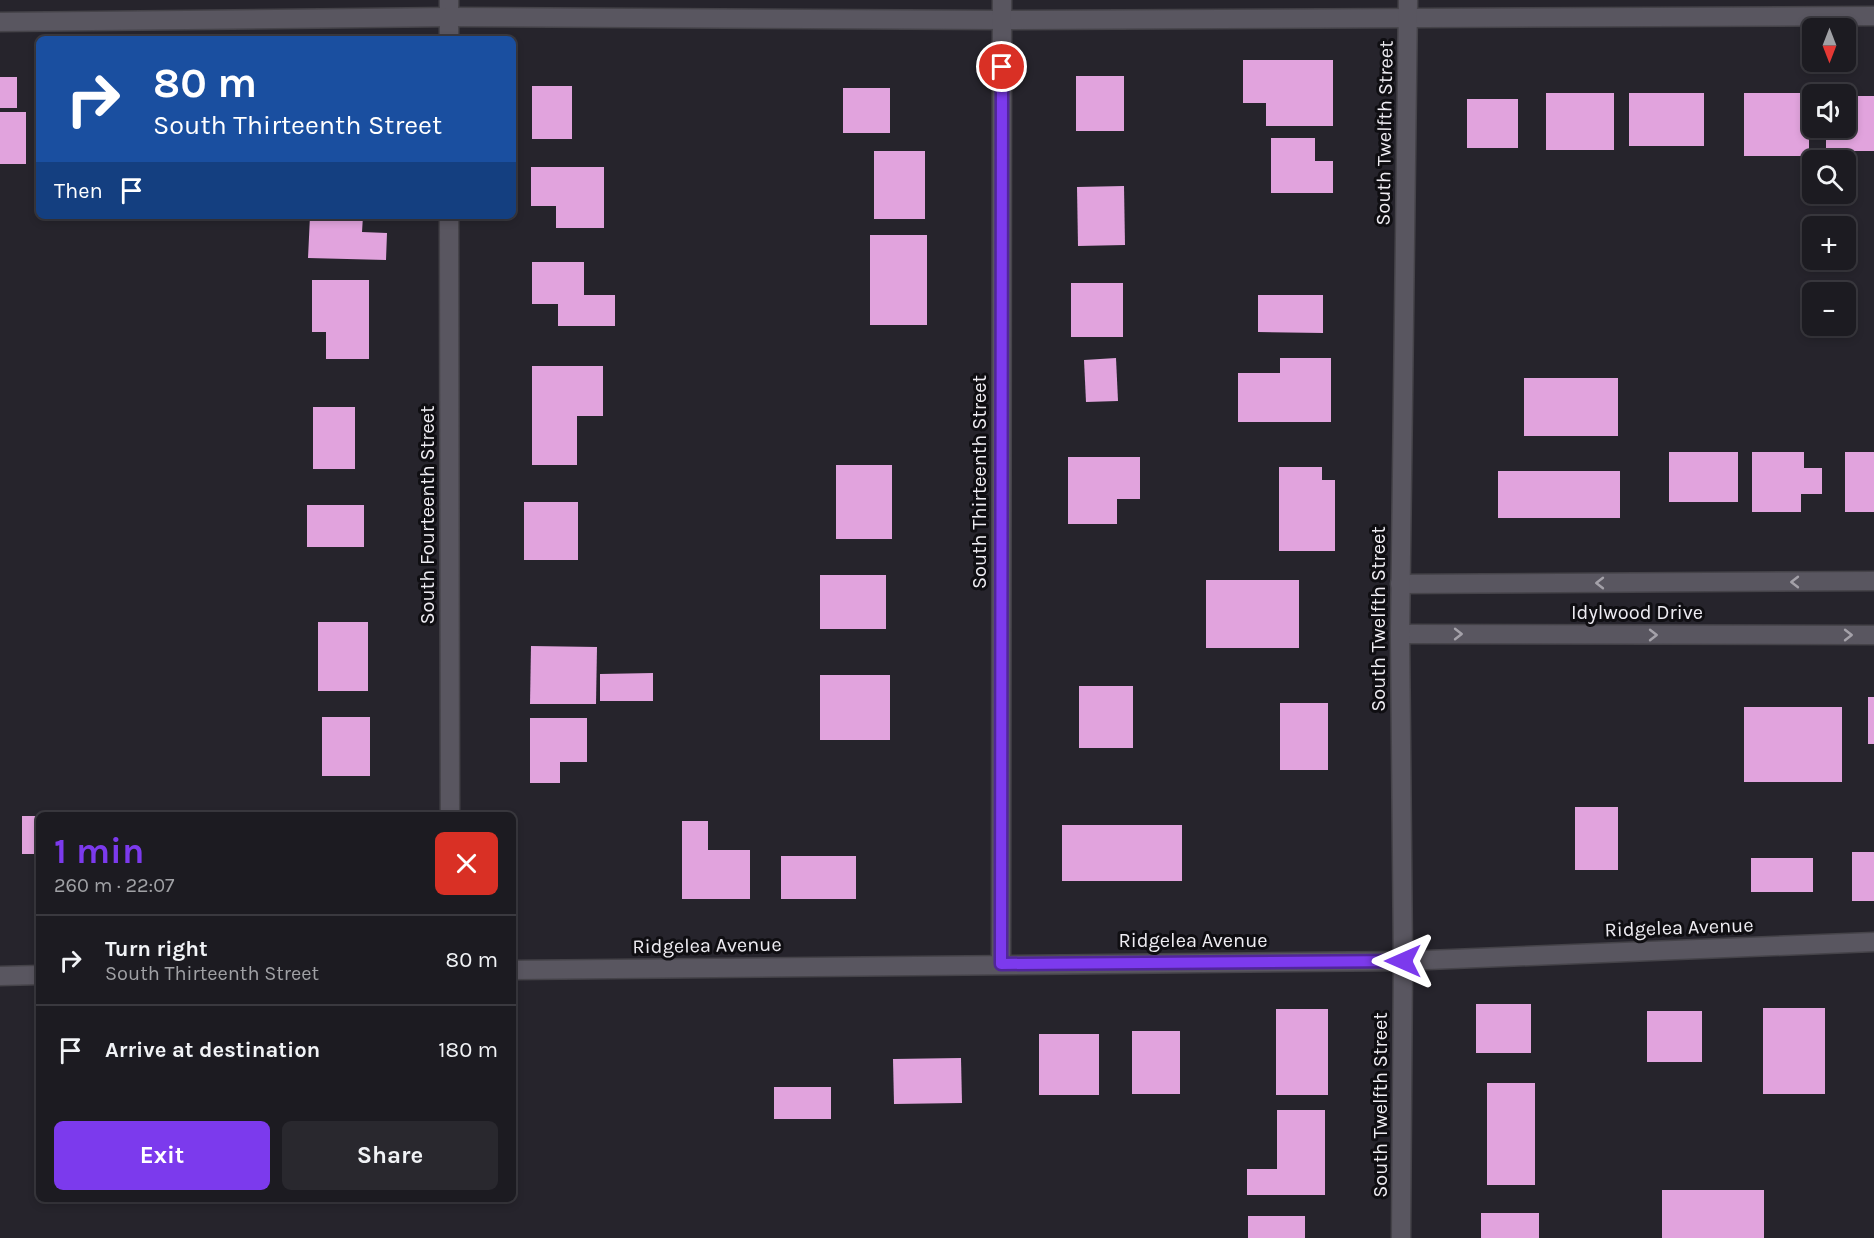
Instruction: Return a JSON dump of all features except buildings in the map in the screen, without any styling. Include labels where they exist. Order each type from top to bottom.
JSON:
[{"type":"street","name":"South Thirteenth Street","points":[[1001,964],[1002,0]]},
{"type":"street","points":[[449,8],[449,36]]},
{"type":"street","points":[[0,22],[449,8],[1002,20],[1408,8],[1874,16]]},
{"type":"street","name":"South Twelfth Street","points":[[1401,1238],[1403,961],[1400,584],[1408,8]]},
{"type":"street","name":"South Fourteenth Street","points":[[449,219],[450,812]]},
{"type":"street","name":"Idylwood Drive","points":[[1400,584],[1874,581]]},
{"type":"street","name":"Idylwood Drive","points":[[1400,634],[1874,635]]},
{"type":"street","name":"Ridgelea Avenue","points":[[516,970],[1403,961],[1874,942]]},
{"type":"street","points":[[0,976],[36,975]]},
{"type":"route","points":[[1002,67],[1001,964],[1403,961]]}]
